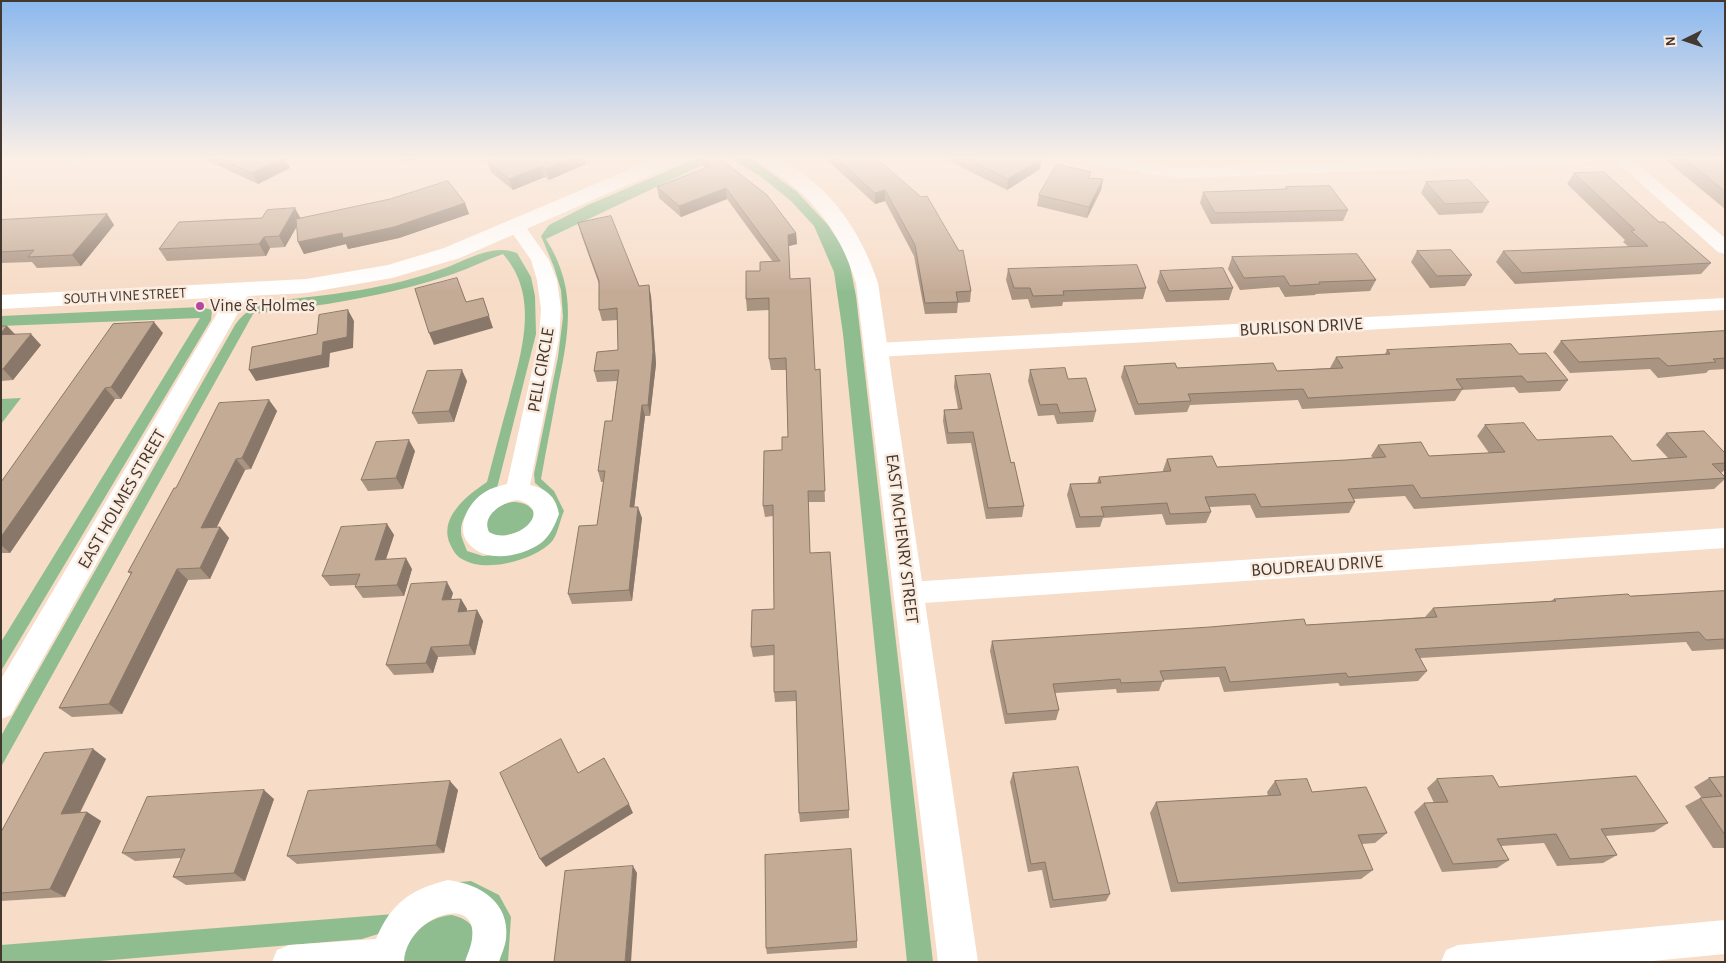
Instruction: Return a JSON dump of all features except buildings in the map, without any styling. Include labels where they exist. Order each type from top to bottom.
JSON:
[{"type":"street","name":"SOUTH VINE STREET","points":[[1,302],[306,286],[352,280],[392,271],[452,253],[572,202]]},
{"type":"street","name":"EAST MCHENRY STREET","points":[[823,202],[840,222],[852,241],[862,262],[867,284],[958,962]]},
{"type":"street","points":[[1671,202],[1725,248]]},
{"type":"street","name":"PELL CIRCLE","points":[[517,226],[540,260],[547,280],[551,310],[549,339],[517,491]]},
{"type":"street","name":"EAST HOLMES STREET","points":[[1,706],[241,290]]},
{"type":"street","name":"BURLISON DRIVE","points":[[877,350],[1725,304]]},
{"type":"street","name":"BOUDREAU DRIVE","points":[[909,593],[1725,538]]},
{"type":"street","points":[[289,962],[387,959],[392,939],[402,923],[415,910],[430,901],[446,896],[461,896],[473,902],[483,912],[488,925],[488,941],[482,962]]},
{"type":"street","points":[[1458,962],[1725,937]]},
{"type":"green space","points":[[595,202],[625,202],[546,239],[563,277],[567,295],[568,314],[565,352],[541,479],[554,491],[564,511],[553,540],[524,559],[498,565],[485,565],[473,564],[459,557],[452,548],[448,536],[448,527],[456,509],[487,482],[523,343],[525,306],[521,288],[514,270],[503,254],[429,282],[379,294],[329,304],[253,314],[1,767],[1,736],[235,325],[247,312],[261,304],[381,286],[424,275],[489,251],[508,250],[517,253],[531,277],[535,296],[536,334],[497,488],[468,512],[464,518],[461,532],[467,551],[483,556],[521,552],[555,515],[553,498],[535,483],[534,474],[558,357],[563,317],[561,290],[541,236],[549,225]]},
{"type":"green space","points":[[792,202],[806,202],[828,225],[848,256],[856,296],[933,962],[907,962],[843,334],[834,272],[814,226]]},
{"type":"green space","points":[[201,307],[212,310],[211,320],[1,671],[1,642],[200,318],[1,326],[1,316]]},
{"type":"green space","points":[[21,398],[1,424],[1,399]]},
{"type":"green space","points":[[512,502],[519,502],[531,508],[535,514],[531,528],[491,540],[484,518],[497,507]]},
{"type":"green space","points":[[471,881],[499,895],[511,917],[508,962],[496,962],[473,893],[388,931],[362,939],[88,962],[1,962],[1,945],[394,914],[450,883]]},
{"type":"green space","points":[[452,915],[468,922],[472,927],[475,938],[473,962],[402,962],[408,944],[419,929],[434,920]]},
{"type":"place","name":"Vine & Holmes","points":[[200,306]]}]
